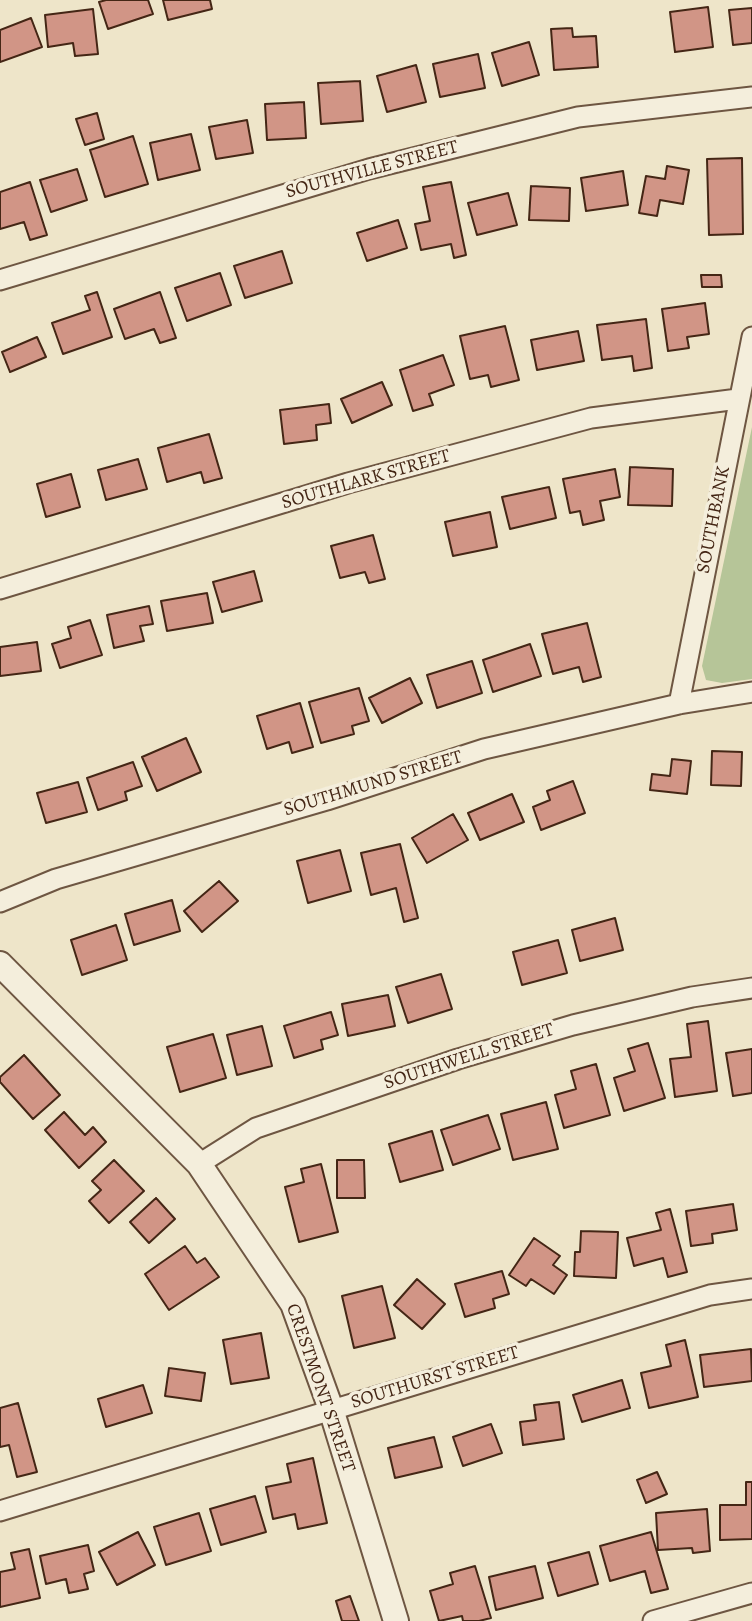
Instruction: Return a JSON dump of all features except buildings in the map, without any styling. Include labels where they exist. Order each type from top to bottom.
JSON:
[{"type":"street","name":"SOUTHVILLE STREET","points":[[0,280],[369,169],[578,117],[752,97]]},
{"type":"street","name":"SOUTHBANK","points":[[679,704],[752,337]]},
{"type":"street","name":"SOUTHLARK STREET","points":[[0,589],[348,483],[591,418],[738,399]]},
{"type":"street","name":"SOUTHMUND STREET","points":[[0,902],[56,879],[327,800],[484,749],[679,704],[752,692]]},
{"type":"street","name":"CRESTMONT STREET","points":[[0,964],[199,1164],[293,1304],[331,1409],[396,1621]]},
{"type":"street","name":"SOUTHWELL STREET","points":[[199,1164],[256,1128],[458,1059],[573,1025],[692,997],[752,988]]},
{"type":"street","name":"SOUTHURST STREET","points":[[0,1511],[710,1295],[752,1289]]},
{"type":"street","points":[[653,1621],[752,1593]]},
{"type":"green space","points":[[752,427],[752,679],[722,683],[706,680],[702,666]]}]
